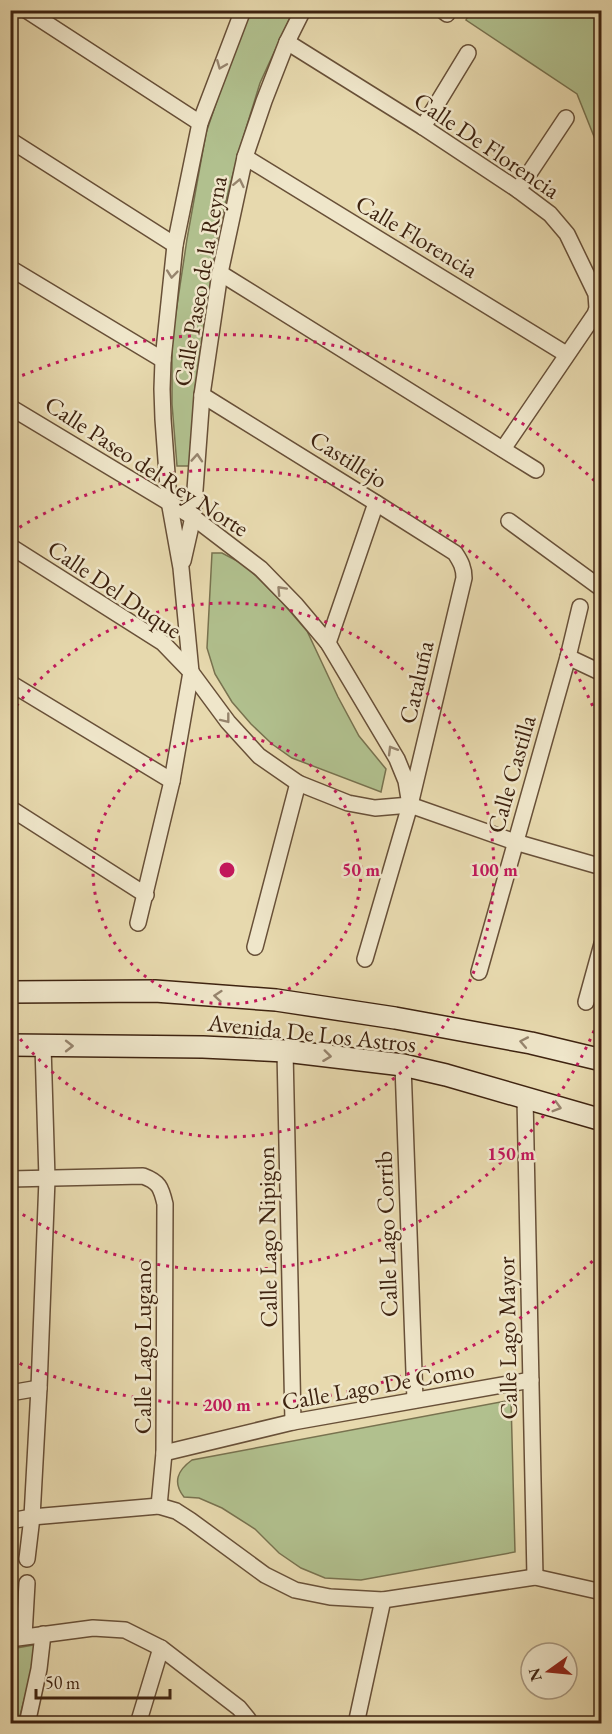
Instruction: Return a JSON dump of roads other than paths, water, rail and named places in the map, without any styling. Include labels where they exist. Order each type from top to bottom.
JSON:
[{"type":"main road","name":"Avenida De Los Astros","points":[[10,992],[155,991],[276,1000],[395,1018],[531,1043],[602,1060]]},
{"type":"main road","name":"Avenida De Los Astros","points":[[10,1046],[203,1047],[285,1051],[403,1065],[446,1075],[602,1120]]},
{"type":"street","points":[[26,10],[200,123]]},
{"type":"street","name":"Calle Paseo de la Reyna","points":[[181,568],[193,517],[202,395],[220,273],[245,157],[287,42],[303,10]]},
{"type":"street","name":"Calle Paseo de la Reyna","points":[[138,923],[172,781],[191,672],[181,568],[169,501],[163,419],[163,360],[175,245],[200,123],[239,12]]},
{"type":"street","name":"Calle De Florencia","points":[[287,42],[518,190],[550,214],[567,234],[596,294],[595,314],[502,449]]},
{"type":"street","points":[[423,127],[468,53]]},
{"type":"street","points":[[518,190],[567,118]]},
{"type":"street","points":[[10,140],[175,245]]},
{"type":"street","name":"Calle Florencia","points":[[245,157],[566,354]]},
{"type":"street","points":[[10,268],[163,360]]},
{"type":"street","points":[[220,273],[536,470]]},
{"type":"street","name":"Castillejo","points":[[202,395],[376,502],[455,554],[464,569]]},
{"type":"street","name":"Calle Paseo del Rey Norte","points":[[10,406],[169,501],[261,569],[328,643],[397,759],[406,781],[410,805]]},
{"type":"street","points":[[328,643],[376,502]]},
{"type":"street","points":[[509,521],[602,589]]},
{"type":"street","name":"Calle Del Duque","points":[[10,546],[163,643],[191,672],[228,722],[259,756],[298,783],[348,803],[375,808],[410,805]]},
{"type":"street","name":"Cataluña","points":[[365,959],[410,805],[464,578],[464,569]]},
{"type":"street","name":"Calle Castilla","points":[[479,972],[580,607]]},
{"type":"street","points":[[568,657],[602,673]]},
{"type":"street","points":[[10,683],[172,781]]},
{"type":"street","points":[[255,947],[298,783]]},
{"type":"street","points":[[410,805],[515,842],[602,867]]},
{"type":"street","points":[[10,808],[146,895]]},
{"type":"street","points":[[586,1002],[601,950]]},
{"type":"street","points":[[27,1559],[32,1517],[39,1388],[47,1179],[43,1046]]},
{"type":"street","name":"Calle Lago Nipigon","points":[[285,1051],[293,1422]]},
{"type":"street","name":"Calle Lago Corrib","points":[[403,1065],[415,1400]]},
{"type":"street","name":"Calle Lago Mayor","points":[[525,1098],[535,1576]]},
{"type":"street","name":"Calle Lago Lugano","points":[[47,1179],[143,1176],[153,1180],[161,1189],[165,1203],[165,1453],[159,1506]]},
{"type":"street","points":[[10,1179],[47,1179]]},
{"type":"street","name":"Calle Lago De Como","points":[[165,1453],[293,1422],[531,1380]]},
{"type":"street","points":[[10,1394],[39,1388]]},
{"type":"street","points":[[10,1521],[159,1506],[176,1511],[190,1520],[265,1575],[295,1590],[330,1597],[383,1600],[535,1576],[602,1592]]},
{"type":"street","points":[[27,1583],[17,1638],[93,1628],[125,1630],[161,1648],[239,1708],[248,1719],[249,1724]]},
{"type":"street","points":[[356,1724],[383,1600]]},
{"type":"street","points":[[27,1724],[44,1634]]},
{"type":"street","points":[[138,1724],[161,1648]]}]
